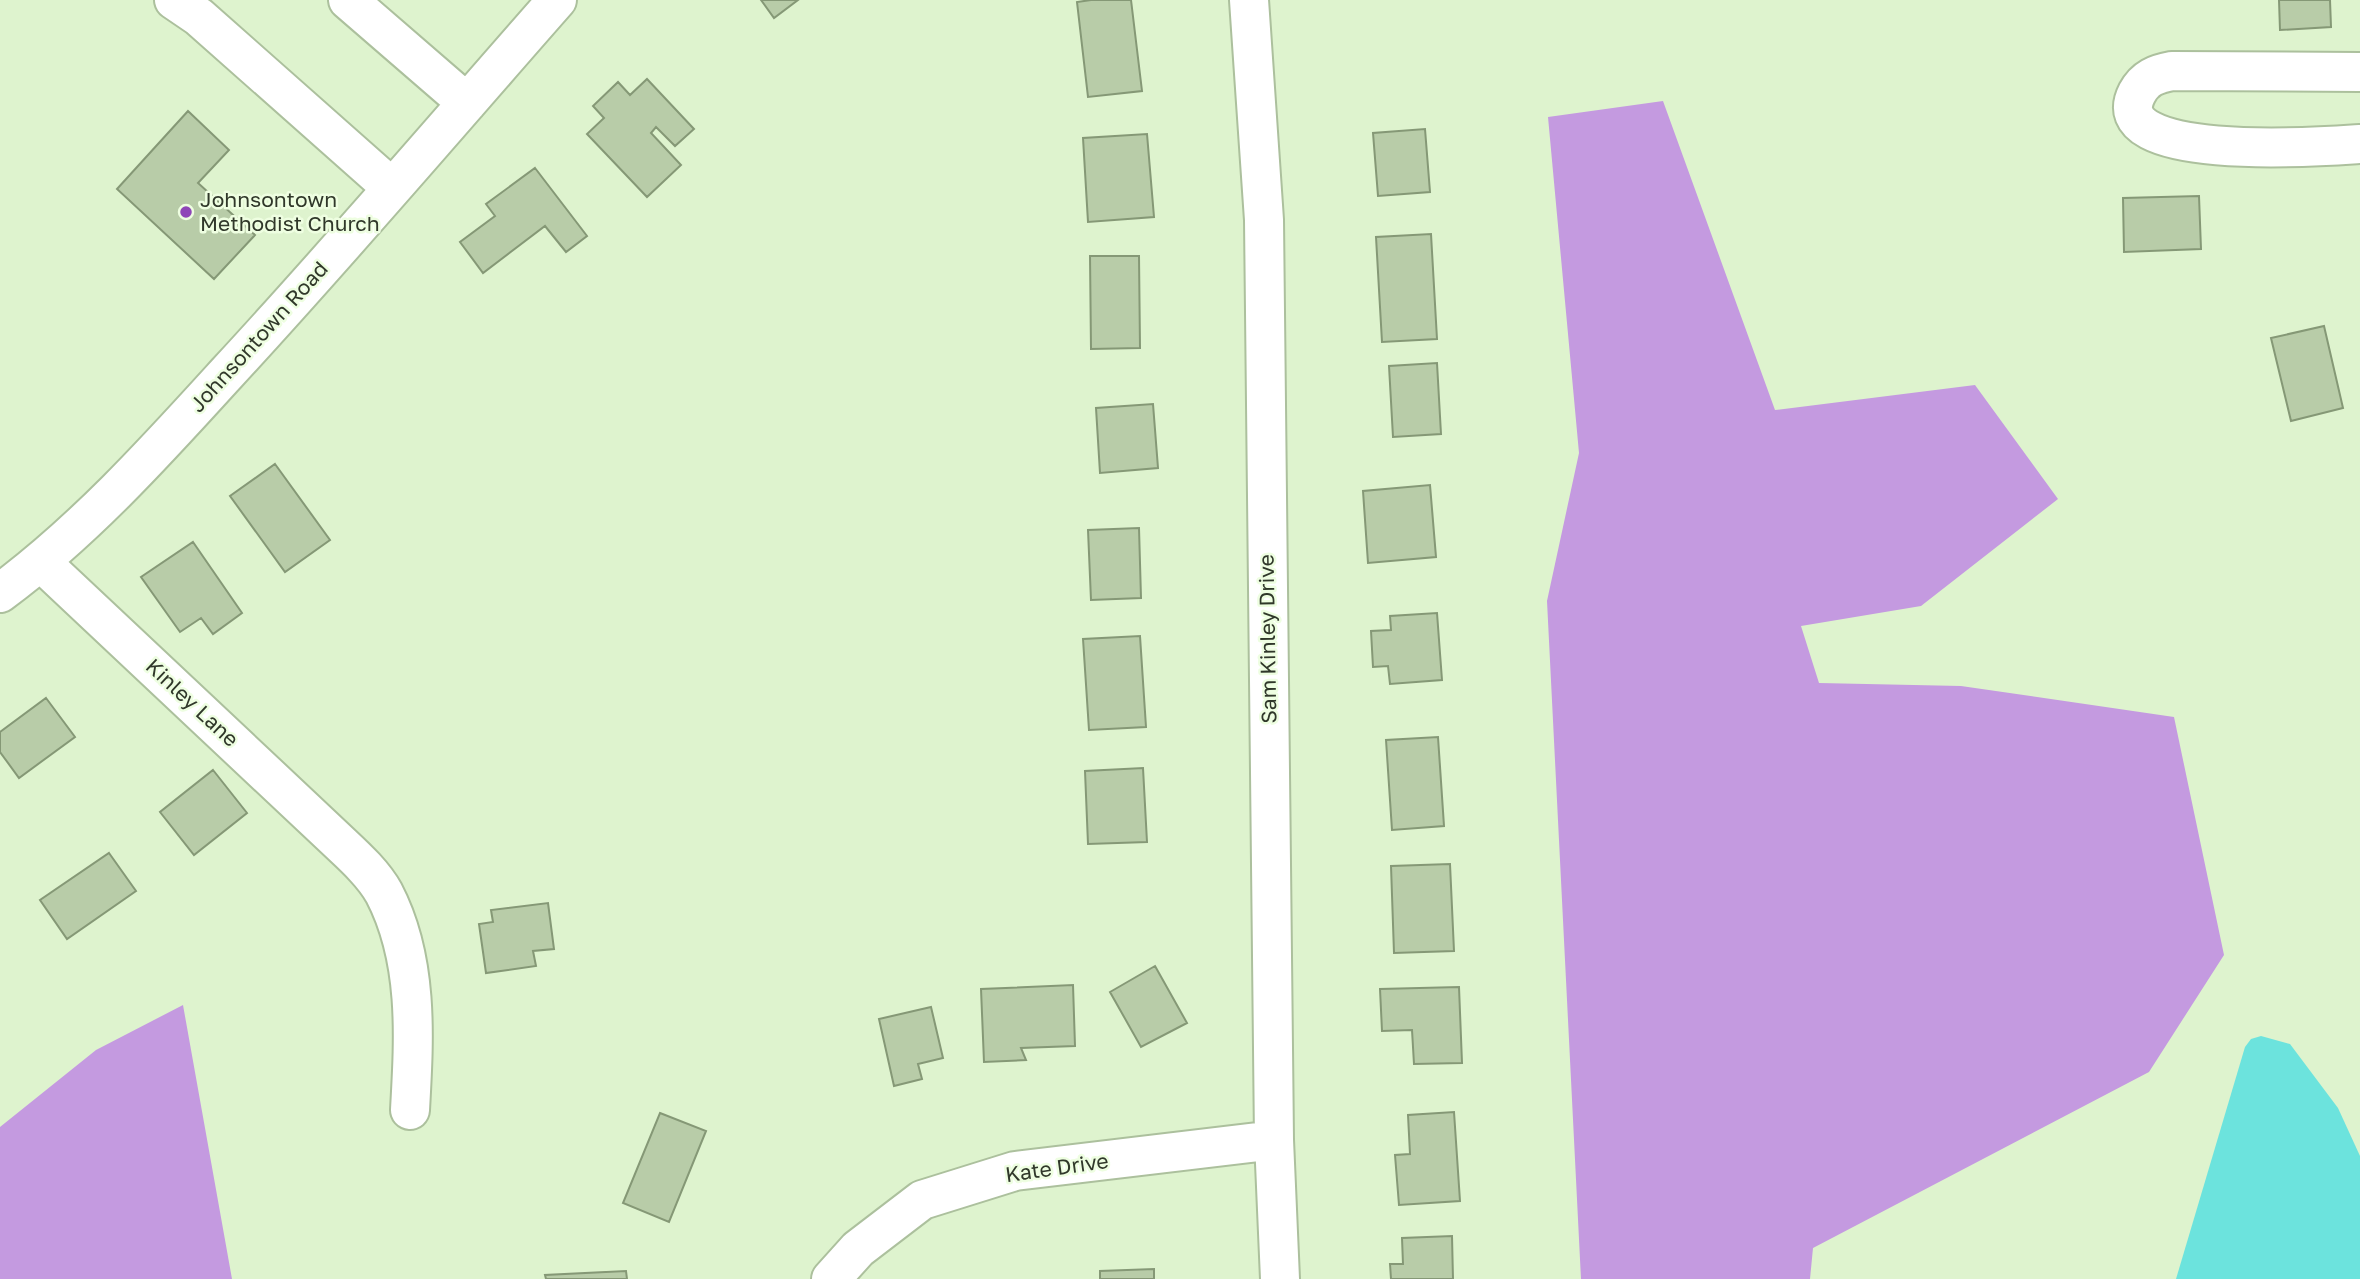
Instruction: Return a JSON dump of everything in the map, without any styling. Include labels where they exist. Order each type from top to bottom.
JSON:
[{"type":"street","points":[[348,0],[467,103]]},
{"type":"street","name":"Johnsontown Road","points":[[0,593],[41,562],[178,426],[392,188],[556,0]]},
{"type":"street","name":"Sam Kinley Drive","points":[[1249,0],[1264,220],[1274,1140],[1280,1279]]},
{"type":"street","points":[[195,6],[392,188]]},
{"type":"street","points":[[2360,72],[2156,74],[2140,89],[2135,107],[2136,117],[2149,131],[2200,143],[2268,148],[2360,144]]},
{"type":"street","name":"Kinley Lane","points":[[41,562],[342,845],[384,893],[399,935],[414,1003],[410,1110]]},
{"type":"street","name":"Kate Drive","points":[[831,1279],[858,1249],[922,1200],[935,1195],[1016,1171],[1274,1140]]},
{"type":"shaded area","points":[[1663,101],[1775,410],[1975,385],[2058,499],[1921,606],[1801,626],[1819,683],[1961,686],[2174,717],[2224,955],[2149,1072],[1813,1248],[1810,1279],[1581,1279],[1547,601],[1579,453],[1548,117]]},
{"type":"shaded area","points":[[183,1005],[232,1279],[0,1279],[0,1127],[96,1050]]},
{"type":"water","points":[[2261,1036],[2290,1044],[2338,1108],[2360,1156],[2360,1279],[2176,1279],[2245,1047],[2251,1039]]},
{"type":"building","points":[[761,0],[798,0],[774,18]]},
{"type":"building","points":[[1131,0],[1142,91],[1088,97],[1077,2]]},
{"type":"building","points":[[2279,0],[2330,0],[2331,27],[2280,30]]},
{"type":"building","points":[[647,79],[694,129],[675,146],[656,127],[651,133],[681,165],[647,197],[587,134],[604,118],[593,106],[618,82],[630,95]]},
{"type":"building","name":"Johnsontown Methodist Church","points":[[188,111],[229,150],[198,183],[255,235],[214,279],[117,189]]},
{"type":"building","points":[[1425,129],[1430,192],[1378,196],[1373,133]]},
{"type":"building","points":[[1147,134],[1154,217],[1088,222],[1083,138]]},
{"type":"building","points":[[535,168],[587,236],[566,252],[545,226],[483,273],[460,242],[495,216],[486,204]]},
{"type":"building","points":[[2199,196],[2201,249],[2124,252],[2123,198]]},
{"type":"building","points":[[1431,234],[1437,339],[1382,342],[1376,237]]},
{"type":"building","points":[[1090,256],[1139,256],[1140,348],[1091,349]]},
{"type":"building","points":[[2324,326],[2343,408],[2291,421],[2271,338]]},
{"type":"building","points":[[1437,363],[1441,434],[1393,437],[1389,366]]},
{"type":"building","points":[[1153,404],[1158,468],[1100,473],[1096,408]]},
{"type":"building","points":[[275,464],[330,540],[285,572],[230,496]]},
{"type":"building","points":[[1430,485],[1436,557],[1368,563],[1363,491]]},
{"type":"building","points":[[1139,528],[1141,598],[1091,600],[1088,530]]},
{"type":"building","points":[[193,542],[242,613],[213,634],[201,618],[180,632],[141,577]]},
{"type":"building","points":[[1437,613],[1442,680],[1390,684],[1388,666],[1373,667],[1371,631],[1391,630],[1390,616]]},
{"type":"building","points":[[1140,636],[1146,727],[1089,730],[1083,639]]},
{"type":"building","points":[[46,698],[75,737],[19,778],[0,752],[0,732]]},
{"type":"building","points":[[1438,737],[1444,826],[1392,830],[1386,740]]},
{"type":"building","points":[[1143,768],[1147,842],[1088,844],[1085,771]]},
{"type":"building","points":[[213,770],[247,813],[194,855],[160,812]]},
{"type":"building","points":[[109,853],[136,891],[67,939],[40,900]]},
{"type":"building","points":[[1450,864],[1454,951],[1394,953],[1391,866]]},
{"type":"building","points":[[548,903],[554,949],[533,951],[536,966],[486,973],[479,924],[493,922],[491,910]]},
{"type":"building","points":[[1155,966],[1187,1023],[1141,1047],[1110,992]]},
{"type":"building","points":[[1073,985],[1075,1046],[1021,1048],[1026,1060],[984,1062],[981,989]]},
{"type":"building","points":[[1459,987],[1462,1063],[1414,1064],[1412,1030],[1382,1031],[1380,989]]},
{"type":"building","points":[[931,1007],[943,1058],[918,1064],[922,1079],[894,1086],[879,1019]]},
{"type":"building","points":[[1454,1112],[1460,1201],[1399,1205],[1395,1155],[1410,1154],[1408,1115]]},
{"type":"building","points":[[660,1113],[706,1131],[669,1222],[623,1203]]},
{"type":"building","points":[[1452,1236],[1453,1279],[1391,1279],[1390,1264],[1403,1264],[1402,1238]]},
{"type":"building","points":[[1154,1269],[1154,1279],[1100,1279],[1100,1271]]},
{"type":"building","points":[[626,1271],[627,1279],[546,1279],[545,1275]]},
{"type":"place","name":"Johnsontown Methodist Church","points":[[186,212]]}]
